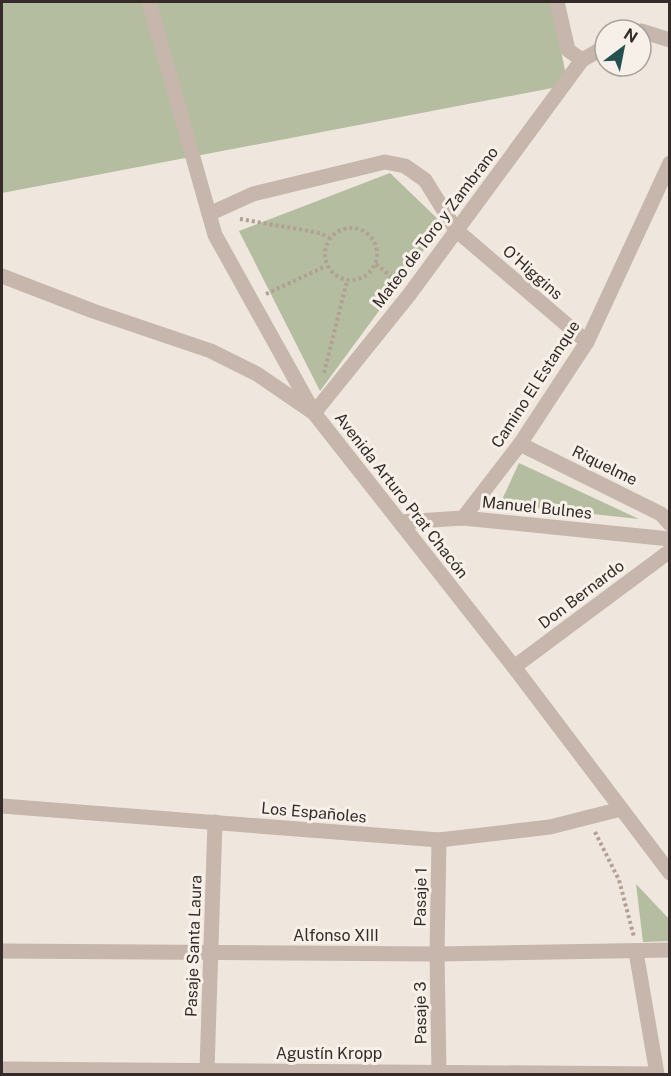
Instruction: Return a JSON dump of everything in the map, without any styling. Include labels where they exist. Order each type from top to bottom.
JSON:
[{"type":"street","points":[[149,2],[215,235],[314,412]]},
{"type":"street","points":[[557,2],[568,50],[582,60],[593,54]]},
{"type":"street","points":[[653,35],[669,40]]},
{"type":"street","name":"Mateo de Toro y Zambrano","points":[[314,412],[409,295],[582,60]]},
{"type":"street","name":"O'Higgins","points":[[209,214],[253,194],[385,162],[405,166],[425,180],[456,230],[587,342]]},
{"type":"street","name":"Camino El Estanque","points":[[462,518],[520,444],[587,342],[669,163]]},
{"type":"street","name":"Avenida Arturo Prat Chacón","points":[[2,276],[93,311],[211,351],[257,374],[314,412],[514,667],[669,873]]},
{"type":"street","name":"Riquelme","points":[[520,444],[662,514],[669,524]]},
{"type":"street","name":"Manuel Bulnes","points":[[400,522],[462,518],[669,539]]},
{"type":"street","name":"Don Bernardo","points":[[514,667],[669,551]]},
{"type":"street","name":"Los Españoles","points":[[2,806],[439,840],[513,833],[586,819],[621,809]]},
{"type":"street","name":"Pasaje Santa Laura","points":[[207,1070],[215,822]]},
{"type":"street","name":"Pasaje 1","points":[[437,954],[439,840]]},
{"type":"street","name":"Alfonso XIII","points":[[2,951],[437,954],[669,950]]},
{"type":"street","points":[[636,952],[657,1074]]},
{"type":"street","name":"Pasaje 3","points":[[437,954],[439,1071]]},
{"type":"street","name":"Agustín Kropp","points":[[2,1069],[657,1074]]},
{"type":"path","points":[[209,214],[320,233],[330,238]]},
{"type":"path","points":[[350,228],[366,232],[376,246],[376,264],[364,277],[347,281],[339,278],[326,266],[324,248],[330,238],[341,230],[350,228]]},
{"type":"path","points":[[376,264],[388,272],[409,295]]},
{"type":"path","points":[[252,301],[326,266]]},
{"type":"path","points":[[322,380],[347,281]]},
{"type":"path","points":[[586,819],[619,880],[629,911],[636,952]]},
{"type":"green space","points":[[2,2],[551,2],[568,85],[2,193]]},
{"type":"green space","points":[[390,173],[443,224],[320,391],[239,231]]},
{"type":"green space","points":[[519,463],[639,519],[500,504]]},
{"type":"green space","points":[[636,884],[669,919],[669,941],[643,942]]}]
